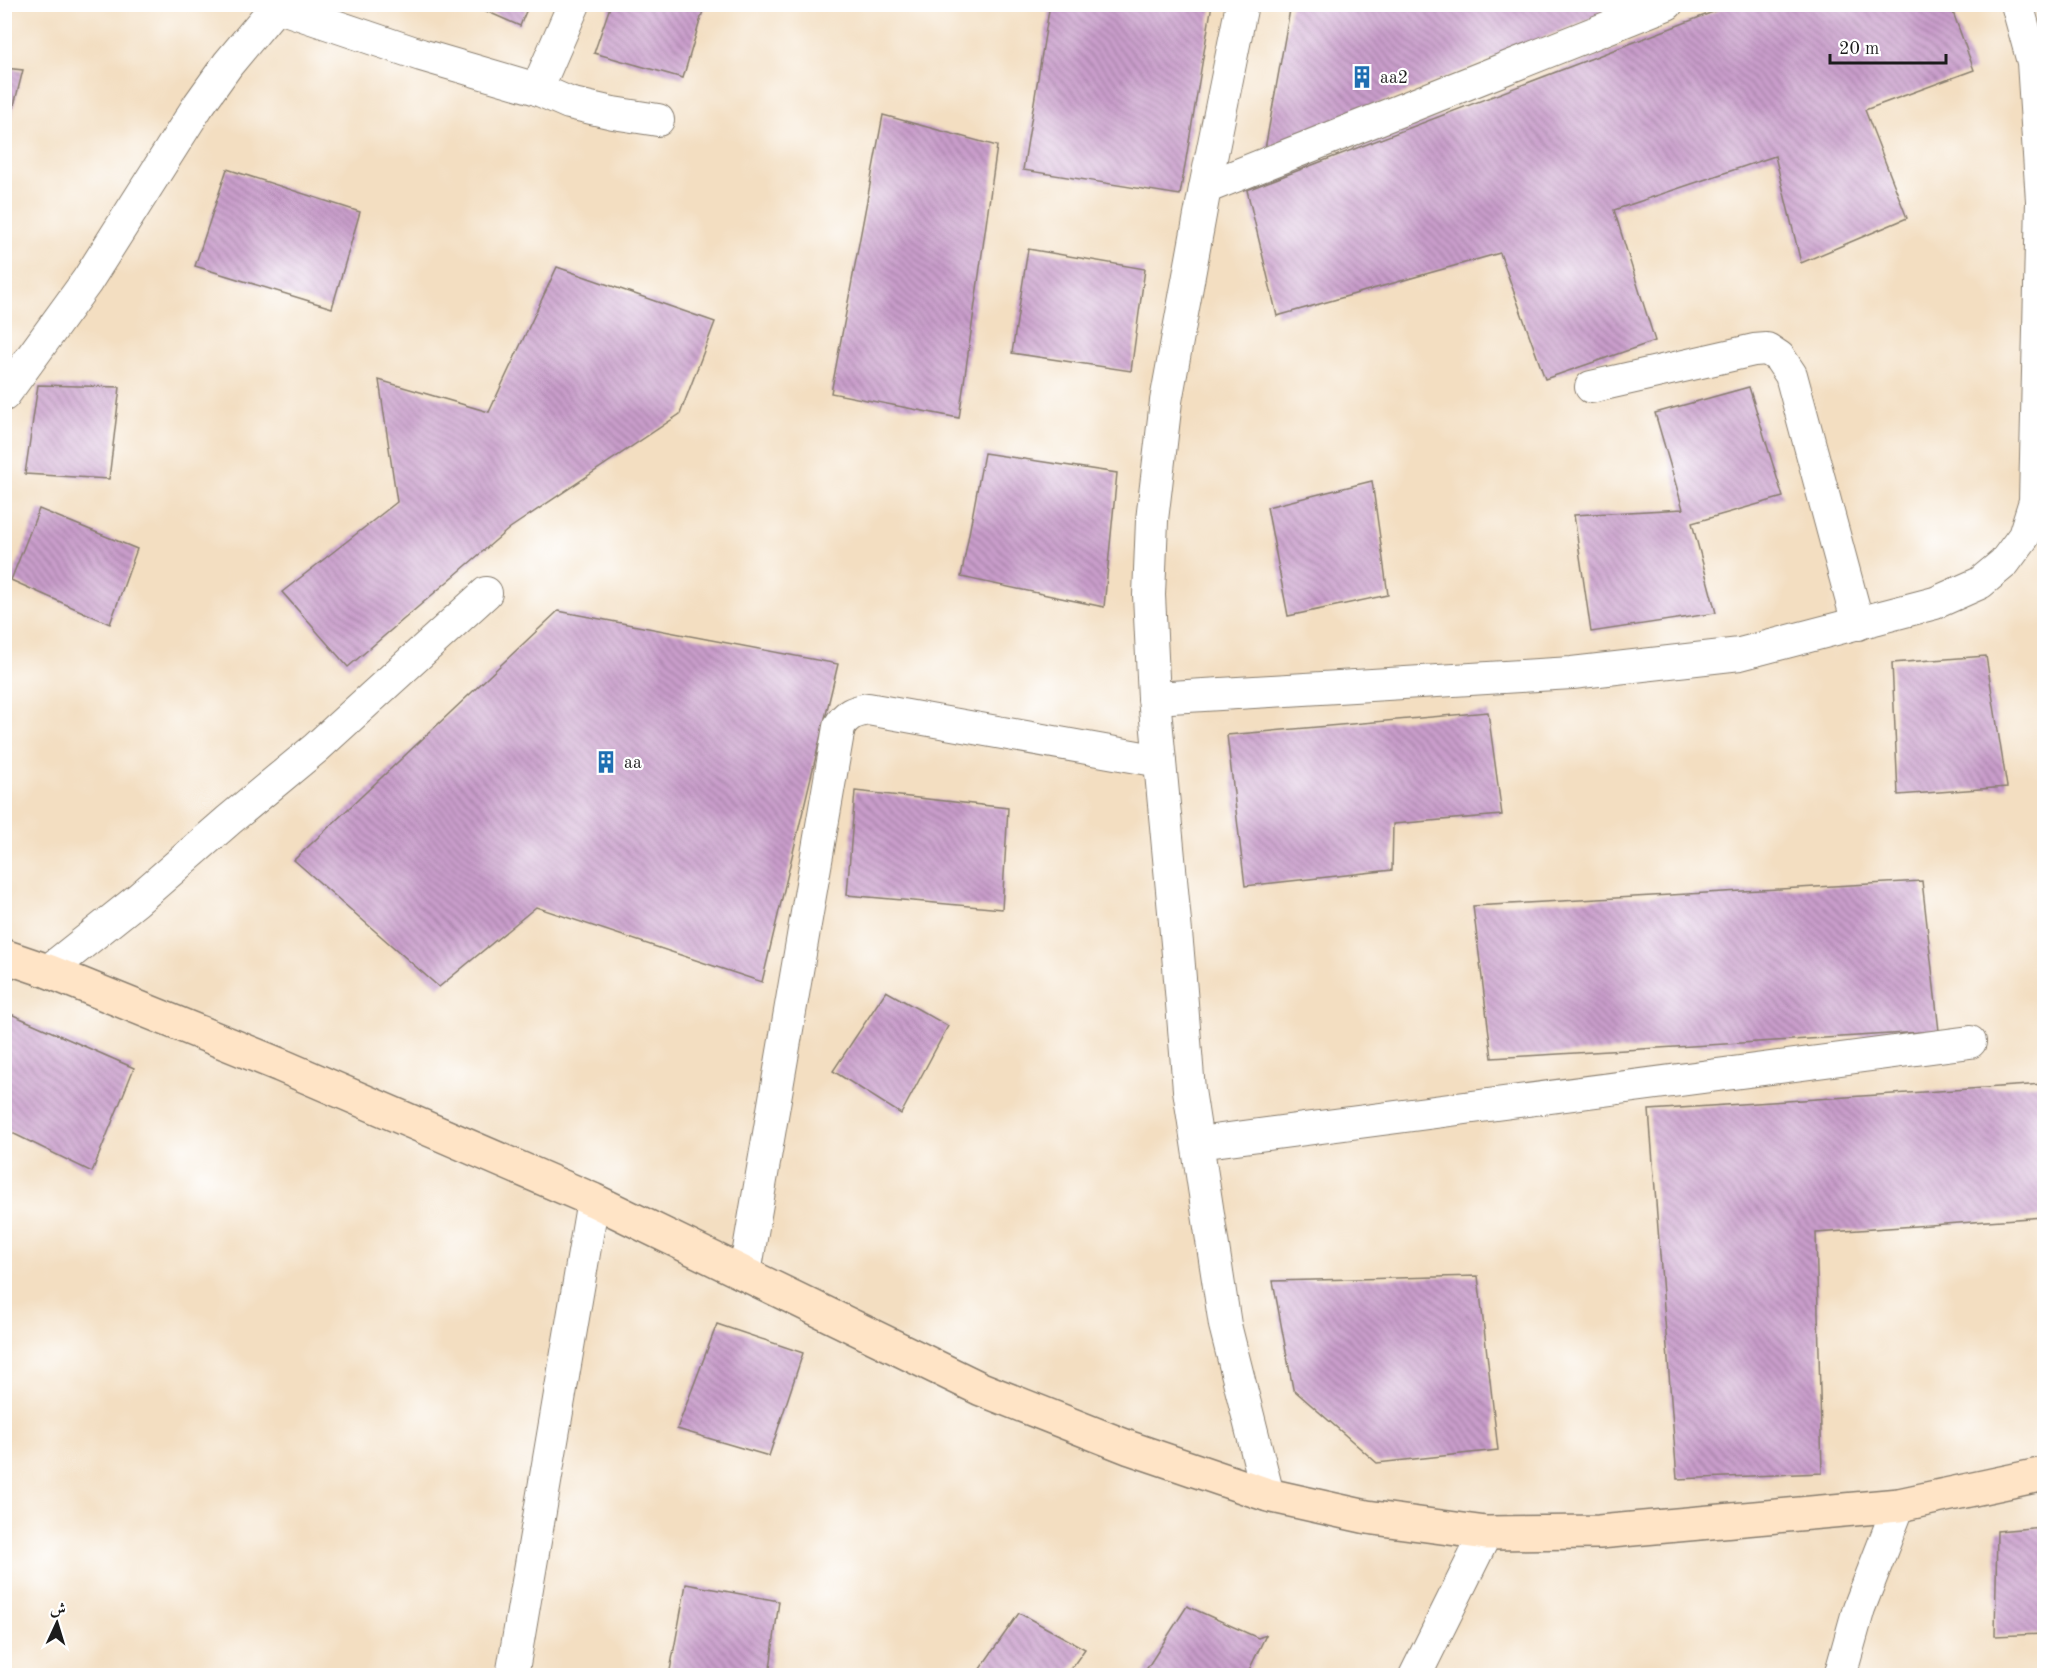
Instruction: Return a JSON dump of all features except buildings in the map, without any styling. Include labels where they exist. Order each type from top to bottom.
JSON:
[{"type":"street","points":[[537,89],[574,4]]},
{"type":"street","points":[[1242,4],[1166,401],[1152,520],[1149,595],[1154,698],[1189,1090],[1226,1325],[1268,1495]]},
{"type":"street","points":[[1205,188],[1667,4]]},
{"type":"street","points":[[1154,698],[1572,674],[1740,654],[1935,603],[1980,583],[2004,563],[2024,536],[2035,501],[2042,201],[2033,62],[2017,4]]},
{"type":"street","points":[[4,395],[87,281],[198,106],[228,64],[277,5],[421,55],[537,89],[569,103],[658,120]]},
{"type":"street","points":[[1591,387],[1754,350],[1767,349],[1779,357],[1791,375],[1858,624]]},
{"type":"street","points":[[48,971],[136,901],[316,748],[486,593]]},
{"type":"street","points":[[745,1273],[839,727],[844,718],[852,713],[868,709],[1160,760]]},
{"type":"street","points":[[4,956],[48,971],[280,1065],[593,1200],[981,1389],[1130,1448],[1268,1495],[1367,1517],[1486,1533],[1599,1532],[1899,1505],[2044,1474]]},
{"type":"street","points":[[1198,1143],[1970,1042]]},
{"type":"street","points":[[512,1676],[593,1200]]},
{"type":"street","points":[[1840,1676],[1859,1608],[1899,1505]]},
{"type":"street","points":[[1415,1676],[1486,1533]]},
{"type":"place","name":"aa2","points":[[1362,77]]},
{"type":"place","name":"aa","points":[[606,762]]}]
